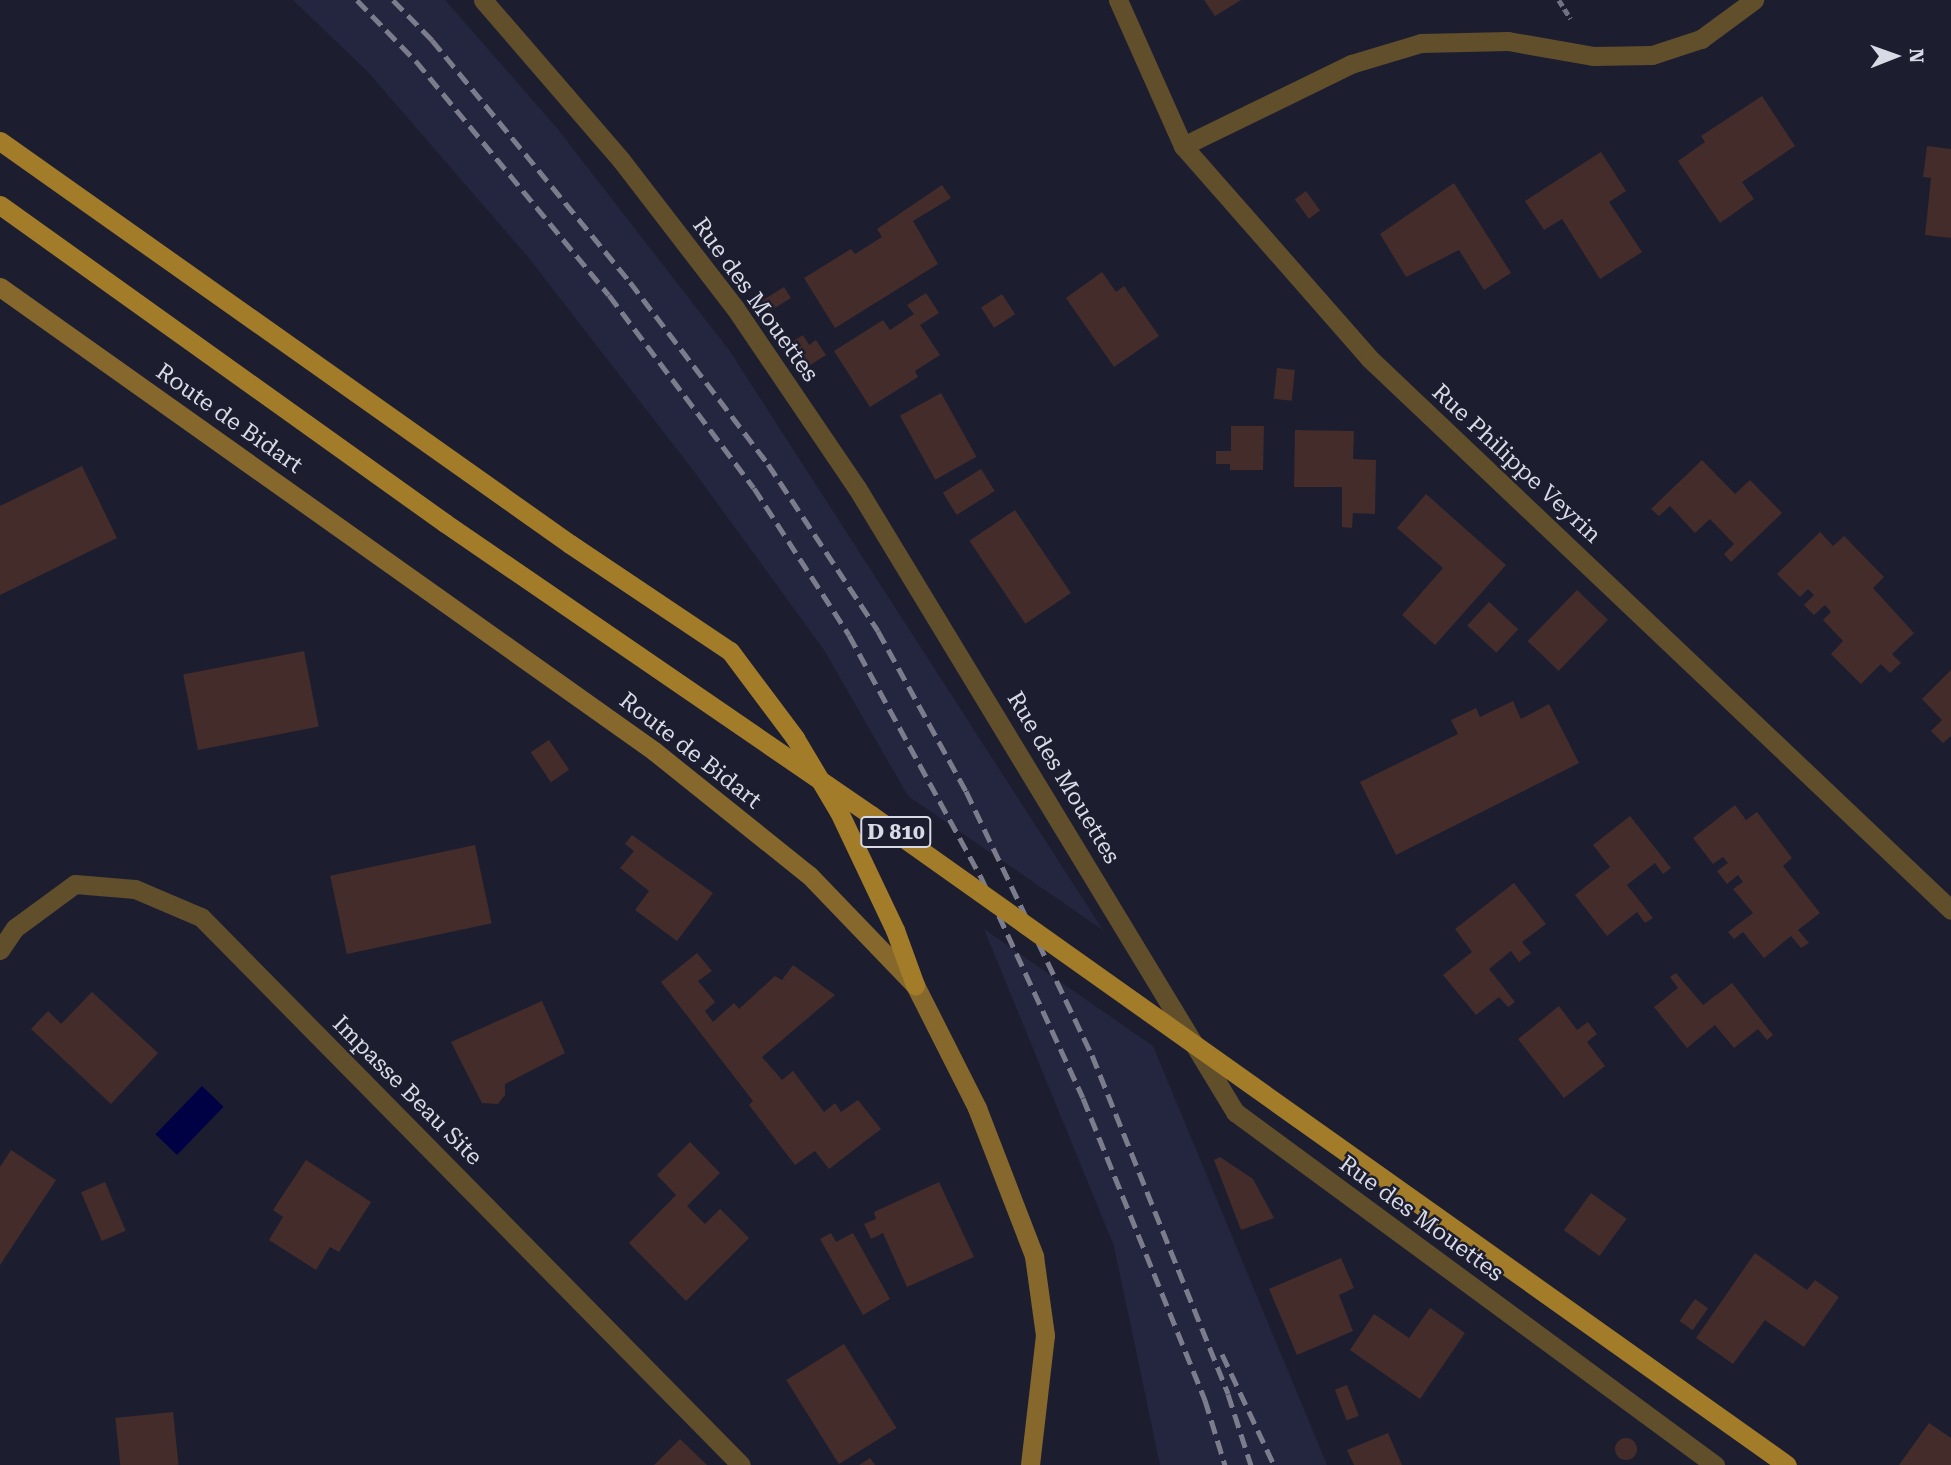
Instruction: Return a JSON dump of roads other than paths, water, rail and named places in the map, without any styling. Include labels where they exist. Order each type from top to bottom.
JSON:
[{"type":"main road","points":[[0,141],[570,544],[730,651],[796,738],[839,812],[895,930],[915,985]]},
{"type":"main road","name":"D 810","points":[[0,205],[445,523],[938,862],[1787,1465]]},
{"type":"main road","name":"Route de Bidart","points":[[0,287],[654,751],[809,876],[915,985],[977,1108],[1034,1256],[1045,1348],[1030,1465]]},
{"type":"street","name":"Rue des Mouettes","points":[[483,0],[637,181],[735,308],[850,477],[1235,1112],[1715,1465]]},
{"type":"street","name":"Rue Philippe Veyrin","points":[[1118,0],[1182,146],[1369,358],[1951,910]]},
{"type":"street","points":[[1182,146],[1351,64],[1421,43],[1508,41],[1593,56],[1652,55],[1700,38],[1755,0]]},
{"type":"street","name":"Impasse Beau Site","points":[[0,950],[15,928],[75,884],[135,889],[201,917],[741,1465]]},
{"type":"railway","points":[[357,0],[416,61],[609,295],[754,488],[849,635],[981,877],[1083,1098],[1205,1400],[1225,1465]]},
{"type":"railway","points":[[393,0],[432,40],[630,282],[768,464],[878,631],[966,791],[1092,1055],[1228,1394],[1251,1465]]},
{"type":"railway","points":[[1222,1354],[1274,1465]]}]
